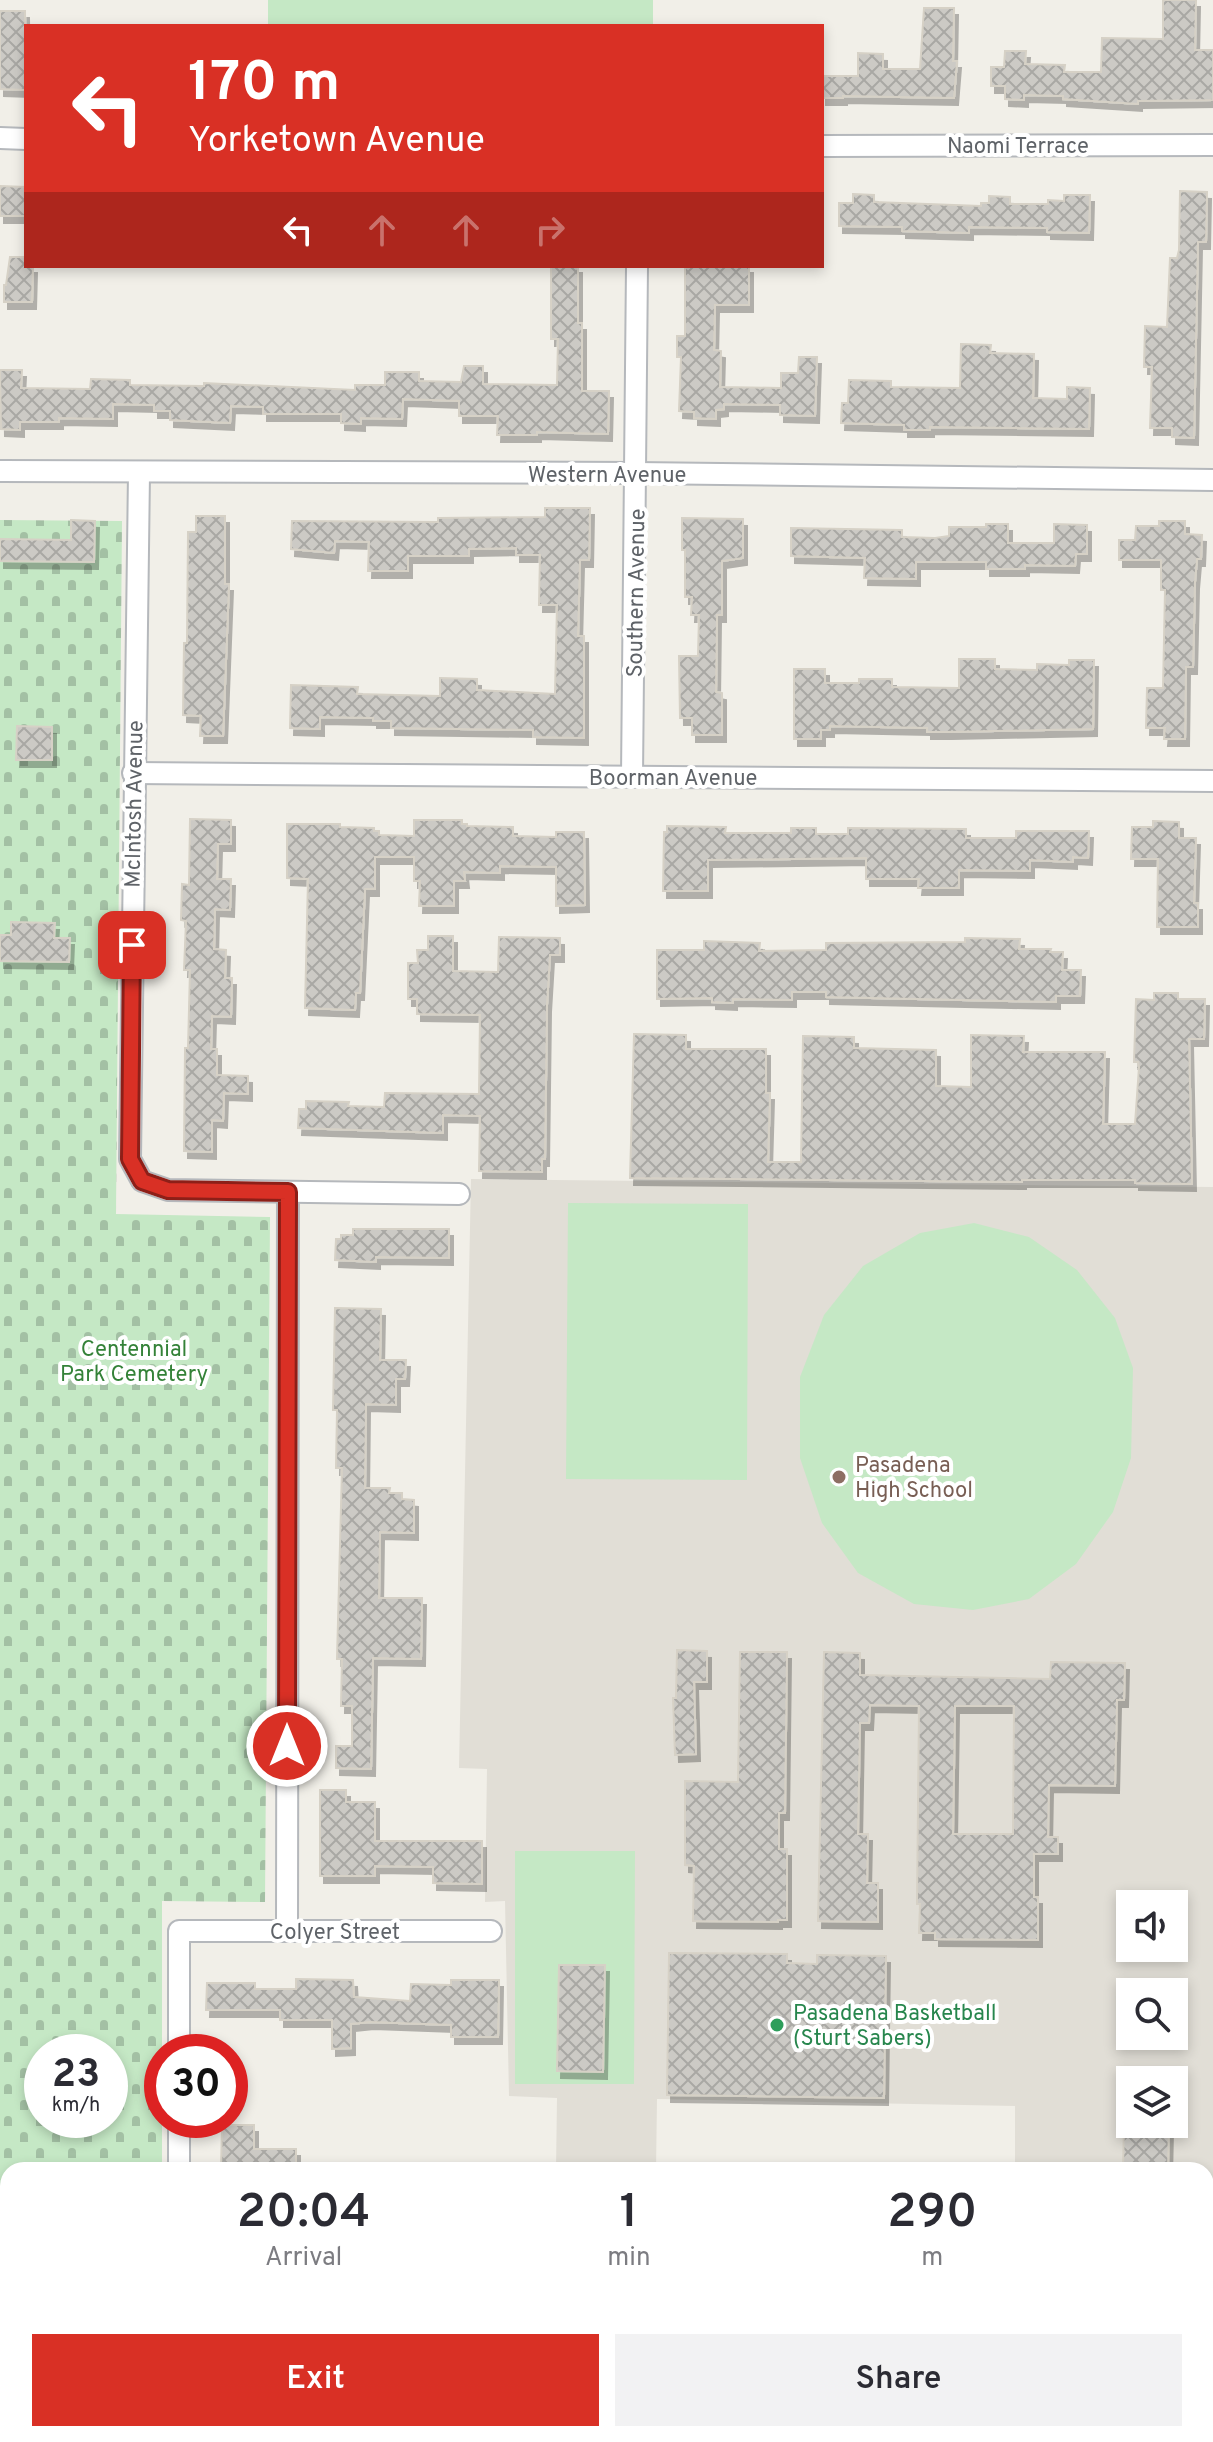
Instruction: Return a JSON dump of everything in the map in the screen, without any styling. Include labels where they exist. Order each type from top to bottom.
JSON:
[{"type":"street","points":[[0,138],[24,139]]},
{"type":"street","name":"Naomi Terrace","points":[[824,146],[1213,145]]},
{"type":"street","name":"Southern Avenue","points":[[632,777],[637,268]]},
{"type":"street","name":"Western Avenue","points":[[0,471],[636,473],[1213,480]]},
{"type":"street","name":"McIntosh Avenue","points":[[139,473],[130,1159],[142,1181],[168,1190],[288,1192]]},
{"type":"street","name":"Boorman Avenue","points":[[133,773],[1213,781]]},
{"type":"street","points":[[287,1931],[288,1192],[459,1194]]},
{"type":"street","name":"Colyer Street","points":[[179,2034],[179,1931],[491,1931]]},
{"type":"street","points":[[179,2138],[179,2162]]},
{"type":"shaded area","name":"Pasadena High School","points":[[471,1179],[1213,1187],[1213,2162],[1015,2162],[1015,2106],[657,2099],[656,2162],[556,2162],[557,2098],[509,2096],[505,1901],[485,1902],[487,1769],[459,1768]]},
{"type":"green space","points":[[268,0],[653,0],[653,24],[268,24]]},
{"type":"green space","name":"Centennial Park Cemetery","points":[[0,520],[122,521],[116,1214],[270,1217],[265,1902],[162,1901],[162,2034],[144,2034],[144,2138],[162,2138],[162,2162],[0,2162]]},
{"type":"green space","points":[[568,1203],[748,1204],[747,1480],[566,1479]]},
{"type":"green space","points":[[974,1223],[1029,1237],[1077,1270],[1115,1318],[1133,1368],[1131,1458],[1113,1512],[1076,1564],[1029,1599],[973,1610],[914,1604],[858,1573],[822,1523],[800,1458],[800,1377],[824,1315],[863,1266],[920,1233]]},
{"type":"green space","points":[[515,1851],[635,1851],[634,2084],[515,2084]]},
{"type":"building","points":[[1163,0],[1196,0],[1195,50],[1213,50],[1213,100],[1138,101],[1138,104],[1063,99],[1063,96],[1024,95],[1024,100],[1005,99],[1005,86],[991,86],[991,67],[1004,67],[1005,51],[1026,51],[1025,64],[1065,65],[1064,72],[1101,72],[1102,38],[1163,39]]},
{"type":"building","points":[[924,8],[954,8],[953,61],[957,61],[954,98],[824,98],[824,76],[858,76],[858,53],[883,54],[883,69],[920,69]]},
{"type":"building","points":[[0,11],[25,11],[24,90],[0,89]]},
{"type":"building","points":[[0,186],[24,187],[24,216],[0,216]]},
{"type":"building","points":[[1180,191],[1207,192],[1206,242],[1198,242],[1194,438],[1172,437],[1172,428],[1150,428],[1152,367],[1144,367],[1145,326],[1167,327],[1170,258],[1177,258],[1179,250]]},
{"type":"building","points":[[853,194],[874,195],[874,202],[981,206],[981,203],[989,203],[989,196],[1010,197],[1010,204],[1048,204],[1048,200],[1064,201],[1064,195],[1090,195],[1089,233],[1047,232],[1047,228],[969,227],[969,233],[839,226],[839,203],[853,203]]},
{"type":"building","points":[[10,257],[24,257],[24,268],[33,268],[32,302],[4,302]]},
{"type":"building","points":[[551,268],[578,268],[582,391],[609,391],[608,434],[537,432],[537,435],[497,435],[498,416],[459,416],[459,401],[403,399],[402,419],[361,418],[361,424],[341,423],[341,414],[263,414],[263,407],[231,406],[230,423],[170,420],[170,411],[154,411],[154,405],[113,404],[113,419],[59,418],[59,422],[20,422],[20,430],[1,429],[0,370],[22,370],[21,388],[90,389],[91,379],[130,380],[130,385],[204,386],[204,383],[355,390],[355,385],[385,385],[385,372],[419,372],[419,381],[461,382],[464,366],[483,366],[483,384],[557,385],[558,339],[551,339]]},
{"type":"building","points":[[685,268],[749,268],[749,305],[715,305],[714,350],[721,351],[720,387],[781,388],[781,373],[798,373],[799,357],[817,357],[815,416],[780,415],[780,405],[724,404],[724,409],[716,410],[716,419],[694,418],[694,412],[679,411],[681,357],[677,357],[677,336],[685,336]]},
{"type":"building","points":[[961,344],[991,345],[990,353],[1034,354],[1033,398],[1067,399],[1067,387],[1090,388],[1089,429],[930,427],[930,430],[904,430],[904,425],[841,423],[842,403],[848,403],[849,380],[891,381],[891,387],[960,388]]},
{"type":"building","points":[[545,508],[590,508],[589,560],[580,560],[578,636],[584,636],[584,738],[533,737],[533,730],[391,728],[391,721],[373,721],[373,718],[320,717],[320,729],[290,728],[291,685],[358,687],[357,694],[440,696],[440,678],[477,679],[477,690],[555,694],[557,605],[539,605],[540,555],[516,555],[516,548],[469,549],[469,556],[408,556],[408,571],[368,571],[369,542],[335,541],[334,553],[291,549],[292,521],[438,522],[438,518],[545,517]]},
{"type":"building","points":[[196,516],[225,516],[225,584],[229,584],[223,736],[200,736],[201,716],[183,715],[188,532],[196,532]]},
{"type":"building","points":[[682,518],[743,519],[743,558],[722,561],[722,615],[717,615],[716,692],[722,693],[722,735],[692,735],[692,718],[680,718],[679,656],[698,656],[699,615],[691,615],[692,597],[685,597]]},
{"type":"building","points":[[71,520],[95,521],[94,562],[0,561],[0,539],[71,540]]},
{"type":"building","points":[[1159,521],[1185,521],[1185,534],[1202,535],[1201,559],[1197,559],[1195,582],[1193,667],[1186,667],[1185,739],[1164,739],[1165,728],[1146,728],[1147,688],[1163,688],[1165,590],[1161,590],[1161,560],[1119,560],[1119,540],[1135,540],[1136,526],[1159,526]]},
{"type":"building","points":[[986,524],[1008,524],[1008,543],[1054,543],[1054,524],[1087,525],[1087,554],[1076,554],[1075,566],[1025,565],[1025,569],[986,569],[986,562],[916,562],[916,579],[864,578],[865,558],[791,556],[791,528],[902,530],[902,537],[935,538],[949,536],[949,527],[986,527]]},
{"type":"building","points":[[959,659],[995,659],[995,669],[1037,670],[1037,664],[1069,665],[1069,660],[1094,660],[1093,729],[927,732],[927,728],[830,726],[830,730],[821,730],[821,739],[794,739],[794,669],[825,669],[825,683],[892,679],[892,687],[959,688]]},
{"type":"building","points":[[17,726],[52,727],[52,760],[16,760]]},
{"type":"building","points":[[190,819],[231,820],[231,844],[218,844],[217,879],[231,879],[230,910],[215,909],[214,949],[226,950],[225,978],[232,978],[231,1017],[212,1016],[211,1049],[217,1049],[217,1075],[248,1076],[248,1094],[224,1093],[223,1121],[212,1120],[212,1152],[184,1151],[185,1048],[188,1048],[190,970],[184,970],[186,921],[181,920],[182,884],[189,885]]},
{"type":"building","points":[[414,820],[462,820],[462,824],[467,826],[513,827],[513,836],[556,837],[556,832],[584,832],[585,905],[556,906],[556,867],[500,866],[500,873],[464,872],[465,881],[454,881],[454,906],[419,906],[420,881],[414,881],[414,857],[375,857],[375,889],[365,889],[360,993],[356,993],[355,1010],[305,1008],[308,879],[287,878],[287,824],[340,824],[340,827],[374,828],[379,835],[414,836]]},
{"type":"building","points":[[1153,821],[1179,822],[1179,838],[1196,838],[1194,903],[1198,903],[1198,927],[1157,927],[1158,859],[1131,859],[1132,827],[1153,827]]},
{"type":"building","points":[[667,826],[726,827],[725,833],[791,833],[791,828],[816,828],[816,834],[848,834],[848,828],[966,829],[966,838],[1016,838],[1016,831],[1089,831],[1088,858],[1073,857],[1073,862],[1030,860],[1030,871],[959,870],[959,888],[918,888],[919,879],[866,879],[866,858],[708,860],[708,891],[663,891],[664,832],[667,832]]},
{"type":"building","points":[[11,922],[55,923],[54,938],[70,938],[69,962],[0,961],[0,935],[11,935]]},
{"type":"building","points":[[428,936],[453,936],[453,971],[498,972],[499,937],[560,938],[560,955],[550,955],[545,1159],[542,1159],[542,1172],[479,1171],[480,1116],[443,1115],[443,1133],[298,1128],[299,1109],[306,1109],[306,1101],[384,1107],[385,1093],[479,1094],[480,1015],[417,1014],[417,999],[408,999],[408,963],[418,963],[417,950],[428,950]]},
{"type":"building","points":[[965,938],[1020,939],[1019,949],[1063,952],[1062,970],[1081,970],[1080,996],[1056,996],[1056,1002],[826,997],[826,992],[792,992],[792,1000],[733,999],[733,1003],[712,1002],[712,998],[657,999],[657,950],[704,950],[704,941],[760,943],[759,951],[826,950],[826,943],[965,942]]},
{"type":"building","points":[[1154,993],[1178,993],[1178,999],[1205,999],[1204,1039],[1189,1039],[1192,1184],[1135,1183],[1135,1180],[1022,1182],[630,1178],[634,1034],[686,1035],[686,1049],[766,1049],[766,1093],[770,1093],[768,1162],[801,1162],[803,1036],[854,1037],[854,1048],[936,1050],[936,1086],[971,1087],[971,1035],[1024,1036],[1023,1052],[1105,1052],[1103,1124],[1135,1124],[1139,1067],[1138,1062],[1134,1062],[1136,999],[1154,1000]]},
{"type":"building","points":[[353,1229],[449,1229],[449,1258],[376,1257],[376,1262],[335,1260],[336,1239],[341,1239],[341,1235],[353,1235]]},
{"type":"building","points":[[335,1308],[381,1309],[380,1360],[406,1360],[405,1379],[396,1379],[396,1405],[366,1404],[365,1488],[390,1488],[389,1493],[402,1493],[402,1499],[414,1500],[414,1533],[380,1532],[379,1598],[422,1598],[421,1659],[373,1658],[371,1769],[336,1768],[336,1746],[352,1746],[352,1706],[341,1706],[342,1659],[337,1659],[342,1468],[336,1468],[337,1410],[333,1410]]},
{"type":"building","points":[[677,1650],[707,1651],[707,1682],[694,1682],[696,1754],[675,1755],[673,1698],[676,1698]]},
{"type":"building","points":[[740,1652],[787,1652],[785,1813],[779,1813],[779,1849],[787,1849],[787,1920],[693,1921],[694,1866],[685,1865],[685,1781],[738,1782]]},
{"type":"building","points":[[824,1652],[860,1653],[860,1675],[1050,1679],[1051,1662],[1125,1663],[1124,1700],[1117,1700],[1115,1786],[1049,1785],[1048,1837],[1058,1837],[1058,1854],[1034,1854],[1038,1940],[935,1939],[935,1933],[919,1933],[919,1706],[870,1705],[869,1723],[860,1723],[858,1834],[868,1834],[867,1883],[878,1883],[878,1922],[818,1921]],"holes":[[[955,1706],[1014,1706],[1013,1834],[953,1834]]]},
{"type":"building","points":[[320,1790],[346,1790],[346,1802],[375,1802],[375,1841],[482,1841],[482,1884],[433,1883],[433,1867],[375,1866],[375,1876],[320,1876]]},
{"type":"building","name":"Pasadena Basketball (Sturt Sabers)","points":[[669,1953],[787,1954],[787,1963],[817,1964],[817,1955],[886,1956],[884,2098],[667,2095]]},
{"type":"building","points":[[559,1965],[605,1965],[603,2072],[557,2071]]},
{"type":"building","points":[[296,1979],[353,1980],[354,1997],[410,2001],[411,1984],[451,1985],[451,1980],[499,1980],[498,2037],[451,2037],[451,2025],[370,2022],[351,2024],[351,2048],[332,2049],[332,2020],[280,2020],[280,2010],[206,2010],[207,1983],[255,1983],[255,1989],[296,1989]]},
{"type":"building","points":[[248,2125],[254,2125],[254,2149],[296,2149],[296,2162],[221,2162],[222,2138],[248,2138]]},
{"type":"building","points":[[1124,2138],[1169,2138],[1168,2162],[1123,2162]]},
{"type":"place","name":"Pasadena High School","points":[[839,1477]]},
{"type":"place","name":"Pasadena Basketball (Sturt Sabers)","points":[[777,2025]]},
{"type":"route","points":[[132,945],[130,1159],[142,1181],[168,1190],[288,1192],[287,1746]]}]
